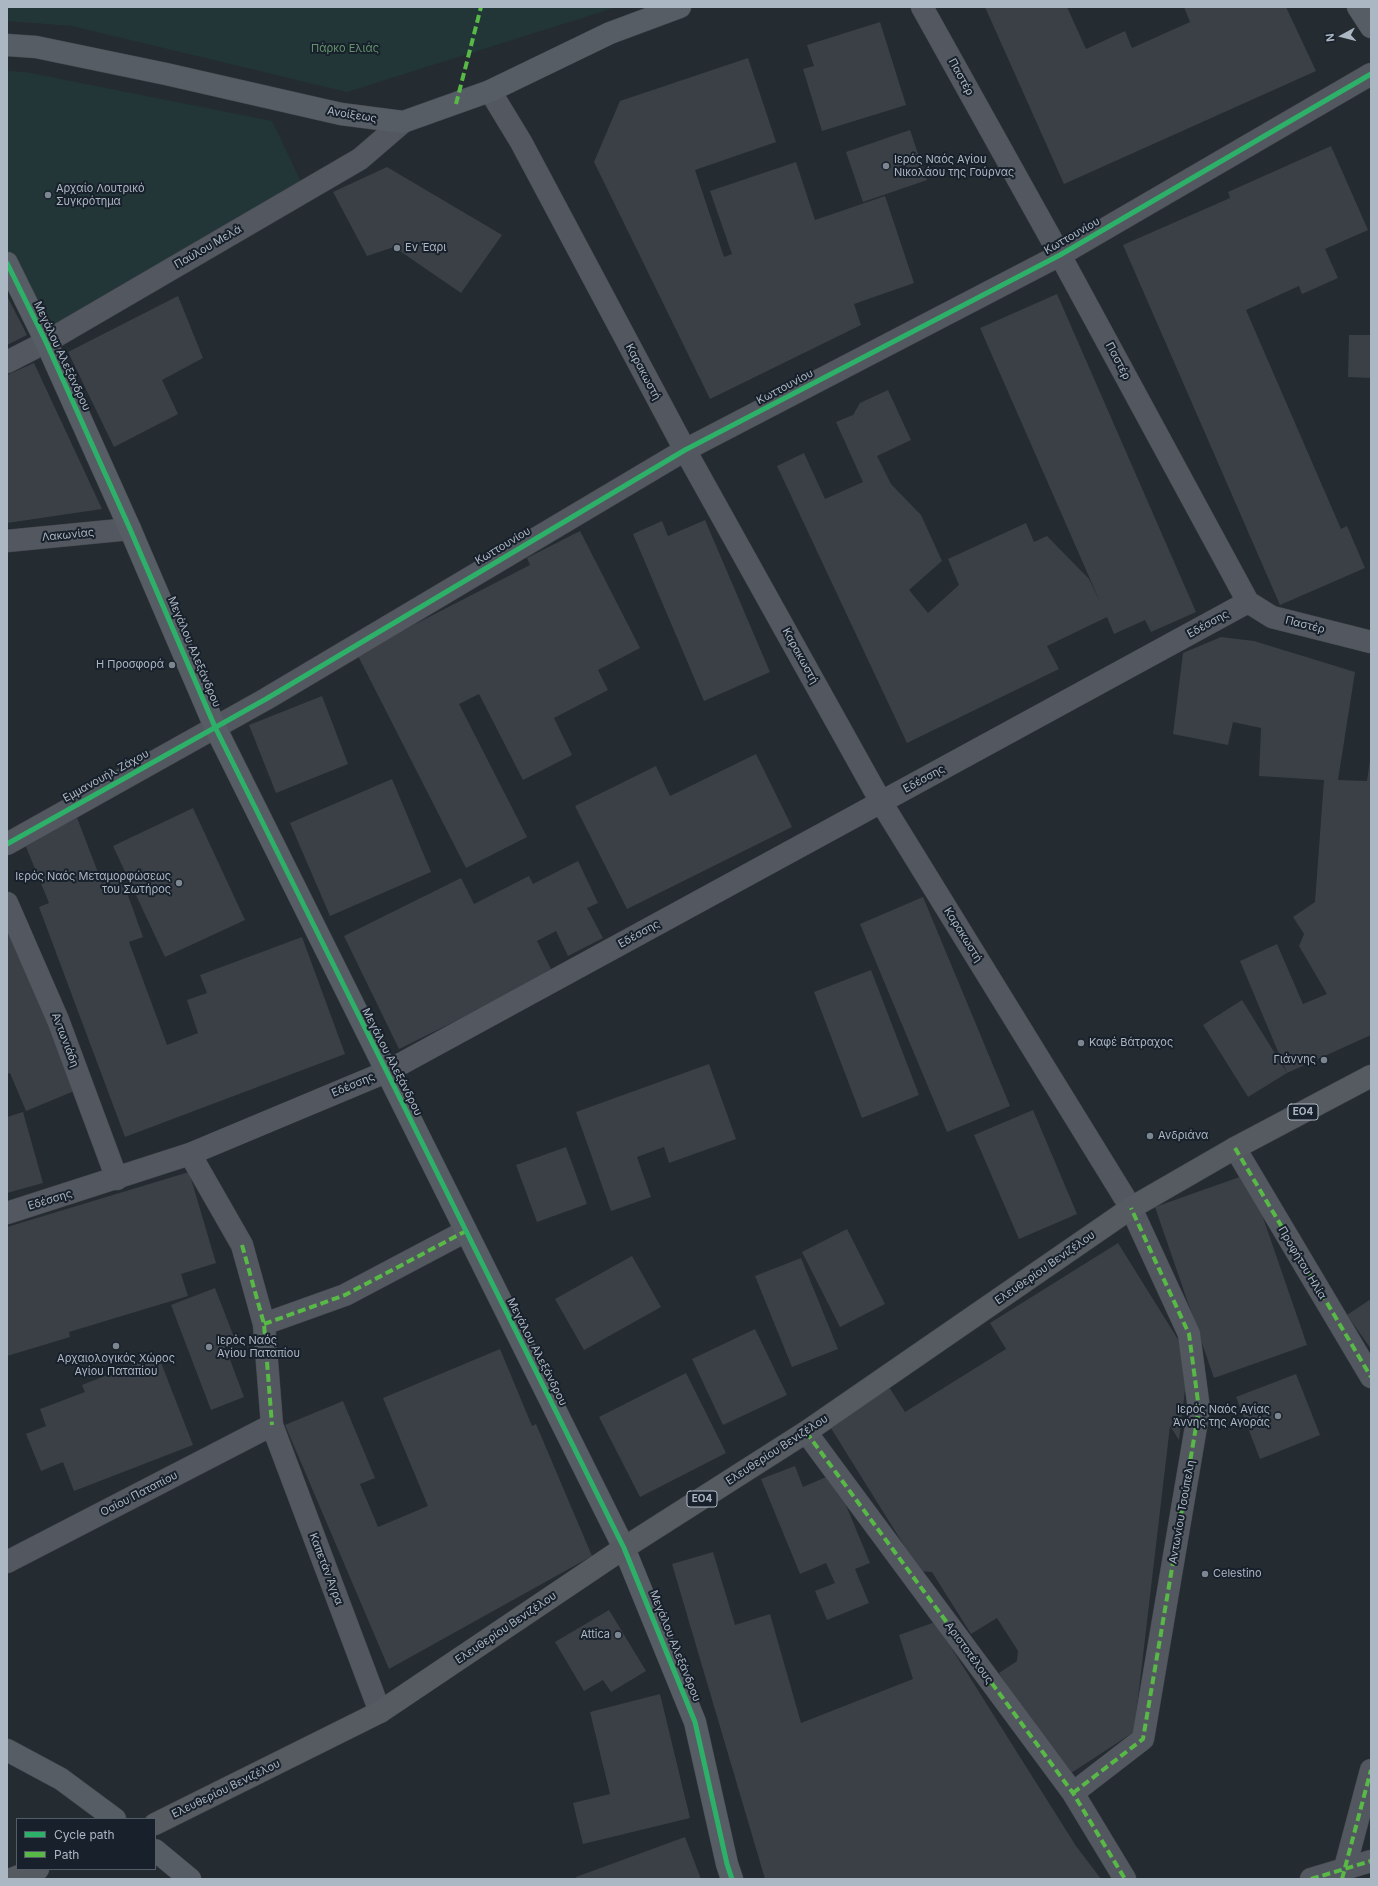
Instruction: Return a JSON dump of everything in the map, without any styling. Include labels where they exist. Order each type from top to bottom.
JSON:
[{"type":"main road","name":"Ελευθερίου Βενιζέλου","points":[[156,1824],[380,1712],[624,1548],[806,1432],[1131,1208],[1234,1148],[1371,1076]]},
{"type":"main road","points":[[11,1879],[35,1870]]},
{"type":"street","name":"Ανοίξεως","points":[[7,45],[36,47],[159,72],[341,114],[403,122],[490,91],[610,34],[680,7]]},
{"type":"street","name":"Παστέρ","points":[[922,7],[1060,255],[1248,602],[1272,617],[1371,642]]},
{"type":"street","points":[[1358,7],[1371,27]]},
{"type":"street","name":"Κωττουνίου","points":[[215,727],[266,699],[685,450],[1060,255],[1371,74]]},
{"type":"street","name":"Καρακωστή","points":[[490,91],[522,142],[685,450],[881,802],[1131,1208]]},
{"type":"street","name":"Παύλου Μελά","points":[[7,362],[46,342],[360,159],[403,122]]},
{"type":"street","name":"Μεγάλου Αλεξάνδρου","points":[[7,263],[46,342],[130,529],[215,727],[624,1548],[695,1722],[727,1864],[732,1879]]},
{"type":"street","name":"Λακωνίας","points":[[7,542],[130,529]]},
{"type":"street","name":"Εδέσσης","points":[[7,1214],[190,1154],[386,1072],[1248,602]]},
{"type":"street","name":"Εμμανουήλ Ζάχου","points":[[7,844],[215,727]]},
{"type":"street","name":"Αντωνιάδη","points":[[7,903],[58,1020],[117,1179]]},
{"type":"street","name":"Προφήτου Ηλία","points":[[1234,1148],[1371,1377]]},
{"type":"street","name":"Καπετάν Άγρα","points":[[190,1154],[242,1245],[264,1324],[272,1425],[380,1712]]},
{"type":"street","name":"Αντωνίου Τσούπελη","points":[[1073,1793],[1142,1739],[1199,1410],[1189,1334],[1131,1208]]},
{"type":"street","points":[[264,1324],[345,1295],[466,1231]]},
{"type":"street","name":"Οσίου Παταπίου","points":[[7,1562],[272,1425]]},
{"type":"street","name":"Αριστοτέλους","points":[[806,1432],[1073,1793],[1125,1879]]},
{"type":"street","points":[[7,1750],[61,1779],[114,1818]]},
{"type":"street","points":[[1343,1874],[1371,1770]]},
{"type":"street","points":[[156,1851],[190,1879]]},
{"type":"street","points":[[1311,1879],[1343,1874],[1371,1861]]},
{"type":"green space","name":"Πάρκο Ελιάς","points":[[7,7],[617,7],[347,92],[72,26],[7,21]]},
{"type":"green space","points":[[7,71],[25,72],[272,121],[305,190],[46,342],[7,259]]},
{"type":"building","points":[[985,7],[1067,7],[1086,49],[1125,31],[1132,48],[1190,22],[1184,7],[1286,7],[1316,71],[1064,184]]},
{"type":"building","points":[[880,22],[906,105],[822,131],[803,69],[814,66],[807,45]]},
{"type":"building","points":[[748,58],[776,142],[695,170],[724,257],[732,254],[710,191],[796,162],[815,220],[885,196],[914,283],[854,304],[861,325],[710,399],[594,162],[620,101]]},
{"type":"building","name":"Ιερός Ναός Αγίου Νικολάου της Γούρνας","points":[[910,130],[927,180],[863,202],[846,152]]},
{"type":"building","points":[[1331,146],[1368,230],[1325,249],[1338,278],[1302,294],[1299,286],[1246,310],[1341,529],[1347,526],[1365,568],[1280,605],[1123,245],[1230,198],[1228,192]]},
{"type":"building","points":[[387,167],[502,235],[461,293],[394,247],[367,256],[333,192]]},
{"type":"building","points":[[1057,294],[1196,612],[1151,632],[1145,620],[1114,634],[1107,617],[1047,646],[1059,669],[907,743],[777,466],[804,453],[825,499],[863,482],[836,422],[853,415],[860,403],[888,390],[911,440],[877,456],[891,484],[921,515],[942,561],[909,590],[928,613],[959,585],[948,559],[1026,523],[1034,542],[1047,536],[1089,579],[1101,604],[980,328]]},
{"type":"building","points":[[7,296],[27,335],[7,345]]},
{"type":"building","points":[[178,296],[203,358],[162,380],[178,414],[114,447],[68,352]]},
{"type":"building","points":[[1349,335],[1371,335],[1371,378],[1348,377]]},
{"type":"building","points":[[34,363],[102,509],[7,523],[7,375]]},
{"type":"building","points":[[705,520],[770,672],[704,701],[633,534],[662,521],[668,536]]},
{"type":"building","points":[[580,531],[640,648],[598,670],[608,690],[554,718],[572,755],[523,780],[479,694],[459,704],[527,837],[466,868],[357,654],[530,565],[527,558]]},
{"type":"building","points":[[1221,637],[1254,641],[1355,672],[1338,780],[1367,781],[1371,753],[1371,1035],[1287,1073],[1240,961],[1277,944],[1303,1004],[1327,994],[1299,946],[1304,934],[1293,917],[1315,902],[1324,780],[1259,776],[1261,728],[1233,722],[1228,745],[1173,734],[1183,653]]},
{"type":"building","points":[[322,696],[348,764],[276,793],[249,725]]},
{"type":"building","points":[[756,754],[792,827],[627,909],[575,806],[656,766],[670,796]]},
{"type":"building","points":[[392,779],[431,872],[330,916],[290,823]]},
{"type":"building","name":"Ιερός Ναός Μεταμορφώσεως του Σωτήρος","points":[[193,808],[245,920],[165,957],[113,846]]},
{"type":"building","points":[[76,815],[102,883],[121,876],[143,937],[129,942],[167,1045],[198,1033],[187,1000],[207,993],[200,975],[302,937],[345,1054],[125,1137],[39,907],[49,903],[22,837]]},
{"type":"building","points":[[578,861],[598,903],[587,908],[603,938],[568,956],[556,931],[537,941],[553,973],[399,1049],[344,936],[461,878],[474,904],[529,876],[533,884]]},
{"type":"building","points":[[923,897],[1010,1106],[947,1132],[860,924]]},
{"type":"building","points":[[7,914],[79,1089],[26,1111],[10,1073],[7,1074]]},
{"type":"building","points":[[871,970],[919,1095],[862,1118],[814,992]]},
{"type":"building","points":[[1242,1000],[1287,1073],[1248,1097],[1203,1025]]},
{"type":"building","points":[[709,1064],[736,1139],[669,1163],[664,1147],[637,1157],[651,1197],[611,1211],[576,1112]]},
{"type":"building","points":[[1033,1110],[1077,1214],[1019,1239],[974,1135]]},
{"type":"building","points":[[23,1112],[43,1183],[7,1193],[7,1117]]},
{"type":"building","points":[[566,1147],[587,1204],[537,1222],[516,1165]]},
{"type":"building","points":[[189,1172],[216,1263],[181,1274],[188,1296],[69,1332],[70,1337],[7,1356],[7,1227]]},
{"type":"building","points":[[1248,1174],[1307,1345],[1214,1378],[1155,1207]]},
{"type":"building","points":[[847,1229],[885,1304],[840,1327],[802,1252]]},
{"type":"building","points":[[1118,1243],[1189,1357],[1179,1440],[1170,1426],[1134,1732],[1065,1777],[999,1673],[1017,1661],[1018,1651],[997,1618],[971,1634],[932,1572],[920,1571],[829,1425],[889,1387],[905,1412],[1006,1349],[990,1323]]},
{"type":"building","points":[[632,1256],[661,1307],[584,1350],[555,1299]]},
{"type":"building","points":[[801,1258],[838,1349],[792,1367],[755,1276]]},
{"type":"building","name":"Ιερός Ναός Αγίου Παταπίου","points":[[215,1288],[237,1345],[226,1349],[244,1397],[211,1410],[171,1305]]},
{"type":"building","points":[[1371,1299],[1371,1349],[1347,1315]]},
{"type":"building","points":[[755,1329],[787,1395],[723,1425],[692,1359]]},
{"type":"building","points":[[500,1349],[532,1426],[536,1424],[592,1556],[389,1669],[285,1425],[343,1401],[375,1478],[360,1484],[378,1527],[428,1506],[383,1398]]},
{"type":"building","points":[[158,1355],[193,1445],[74,1491],[63,1462],[41,1471],[26,1434],[46,1426],[40,1409],[85,1392],[82,1385]]},
{"type":"building","points":[[686,1373],[726,1453],[640,1497],[599,1417]]},
{"type":"building","name":"Ιερός Ναός Αγίας Άννης της Αγοράς","points":[[1296,1374],[1320,1435],[1260,1459],[1236,1397]]},
{"type":"building","points":[[795,1466],[803,1487],[833,1474],[870,1563],[855,1569],[869,1603],[827,1620],[815,1591],[835,1583],[826,1563],[800,1574],[761,1479]]},
{"type":"building","points":[[713,1552],[735,1625],[770,1614],[801,1723],[913,1679],[899,1635],[935,1622],[1076,1846],[1101,1879],[765,1879],[672,1564]]},
{"type":"building","points":[[609,1610],[646,1671],[611,1692],[603,1680],[584,1691],[555,1642]]},
{"type":"building","points":[[660,1694],[690,1818],[583,1844],[573,1803],[610,1794],[590,1712]]},
{"type":"building","points":[[685,1837],[701,1879],[577,1879],[576,1877]]},
{"type":"marked path","points":[[456,104],[481,7]]},
{"type":"marked path","points":[[1235,1148],[1371,1377]]},
{"type":"marked path","points":[[1073,1793],[1143,1739],[1199,1409],[1189,1334],[1131,1208]]},
{"type":"marked path","points":[[264,1324],[345,1295],[466,1231]]},
{"type":"marked path","points":[[242,1245],[264,1324],[272,1425]]},
{"type":"marked path","points":[[806,1432],[1073,1793],[1125,1879]]},
{"type":"marked path","points":[[1342,1879],[1371,1770]]},
{"type":"marked path","points":[[1311,1879],[1371,1861]]},
{"type":"cycle path","points":[[7,844],[266,699],[685,450],[1060,255],[1371,74]]},
{"type":"cycle path","points":[[7,263],[46,342],[130,529],[215,727],[624,1548],[695,1722],[727,1864],[732,1879]]},
{"type":"place","name":"Ιερός Ναός Αγίου Νικολάου της Γούρνας","points":[[886,166]]},
{"type":"place","name":"Αρχαίο Λουτρικό Συγκρότημα","points":[[48,195]]},
{"type":"place","name":"Εν Έαρι","points":[[397,248]]},
{"type":"place","name":"Η Προσφορά","points":[[172,665]]},
{"type":"place","name":"Ιερός Ναός Μεταμορφώσεως του Σωτήρος","points":[[179,883]]},
{"type":"place","name":"Καφέ Βάτραχος","points":[[1081,1043]]},
{"type":"place","name":"Γιάννης","points":[[1324,1060]]},
{"type":"place","name":"Ανδριάνα","points":[[1150,1136]]},
{"type":"place","name":"Αρχαιολογικός Χώρος Αγίου Παταπίου","points":[[116,1346]]},
{"type":"place","name":"Ιερός Ναός Αγίου Παταπίου","points":[[209,1347]]},
{"type":"place","name":"Ιερός Ναός Αγίας Άννης της Αγοράς","points":[[1278,1416]]},
{"type":"place","name":"Celestino","points":[[1205,1574]]},
{"type":"place","name":"Attica","points":[[618,1635]]}]
